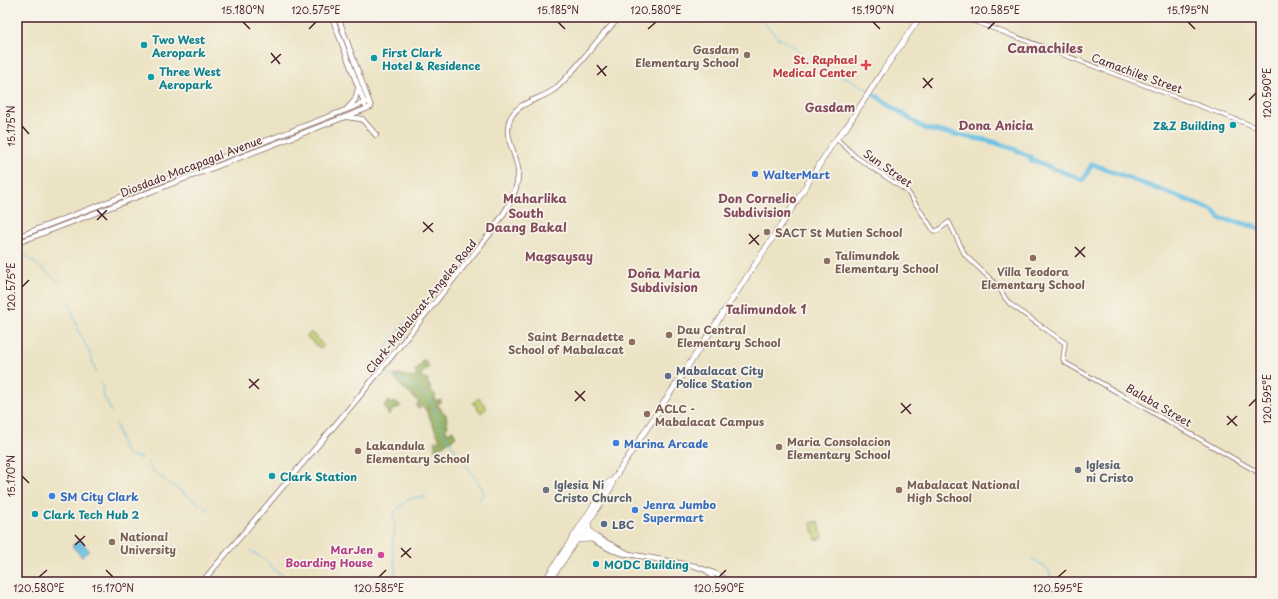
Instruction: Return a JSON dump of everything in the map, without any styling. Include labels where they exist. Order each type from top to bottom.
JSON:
[{"type":"highway","points":[[814,175],[920,17]]},
{"type":"highway","points":[[549,582],[577,540],[580,531],[588,523],[612,486],[613,480],[814,175],[833,143],[845,128]]},
{"type":"highway","points":[[544,582],[580,531],[608,483],[613,480]]},
{"type":"highway","points":[[588,523],[590,530],[596,538]]},
{"type":"highway","points":[[577,540],[590,539]]},
{"type":"main road","points":[[332,17],[358,85],[368,105]]},
{"type":"main road","points":[[338,17],[368,105]]},
{"type":"main road","name":"Clark-Mabalacat-Angeles Road","points":[[202,582],[367,388],[490,235],[509,204],[518,177],[508,127],[510,119],[514,113],[523,105],[540,98],[554,89],[620,17]]},
{"type":"main road","points":[[344,112],[355,100],[358,94],[358,85]]},
{"type":"main road","name":"Diosdado Macapagal Avenue","points":[[17,243],[67,221],[344,112],[368,105]]},
{"type":"main road","name":"Diosdado Macapagal Avenue","points":[[17,237],[67,221],[344,117],[368,105]]},
{"type":"main road","points":[[344,117],[362,119],[376,135]]},
{"type":"main road","points":[[580,531],[629,554]]},
{"type":"main road","points":[[580,531],[590,539],[615,552],[684,563],[705,569],[730,582]]},
{"type":"street","name":"Camachiles Street","points":[[963,17],[1261,129]]},
{"type":"street","name":"Sun Street","points":[[838,140],[854,155],[907,191],[914,199],[932,230],[937,231],[949,222],[965,255],[999,287],[1006,300],[1065,343]]},
{"type":"street","name":"Balaba Street","points":[[1065,343],[1063,358],[1064,362],[1261,474]]},
{"type":"street","points":[[705,569],[717,582]]},
{"type":"green space","points":[[311,332],[324,346],[320,349],[306,336]]},
{"type":"green space","points":[[422,360],[424,360],[430,367],[421,374],[421,377],[428,379],[428,385],[430,385],[431,390],[436,395],[434,399],[435,401],[441,400],[437,407],[440,407],[442,412],[446,414],[448,427],[446,429],[447,433],[453,430],[456,437],[435,451],[435,441],[440,441],[427,412],[423,406],[418,409],[416,405],[419,402],[402,387],[394,376],[400,374],[413,378],[417,375],[414,371],[418,369],[417,367],[422,365]]},
{"type":"green space","points":[[479,398],[487,408],[481,413],[473,403]]},
{"type":"green space","points":[[389,400],[390,404],[396,401],[401,406],[392,411],[389,415],[384,406]]},
{"type":"green space","points":[[818,521],[823,537],[816,540],[811,523]]},
{"type":"water","points":[[79,539],[89,550],[82,557],[72,546]]},
{"type":"waterway","points":[[758,17],[777,37],[795,48],[805,59],[818,61],[824,66],[828,73],[849,79],[868,90]]},
{"type":"waterway","points":[[875,95],[927,129],[990,141],[1009,147],[1031,157],[1031,161],[1036,161],[1054,169]]},
{"type":"waterway","points":[[1058,170],[1083,180],[1092,164],[1213,210],[1221,219],[1252,225],[1261,230]]},
{"type":"waterway","points":[[17,249],[59,282]]},
{"type":"waterway","points":[[380,364],[377,357],[404,324],[414,316],[434,293]]},
{"type":"waterway","points":[[68,301],[96,372]]},
{"type":"waterway","points":[[386,372],[416,387],[431,401],[443,432],[484,491],[480,499]]},
{"type":"waterway","points":[[100,382],[103,387],[102,393],[111,412]]},
{"type":"waterway","points":[[116,424],[123,448],[129,455],[141,458]]},
{"type":"waterway","points":[[147,462],[153,471],[208,510]]},
{"type":"waterway","points":[[390,582],[396,571],[392,548],[395,528],[394,512],[411,498],[426,497]]},
{"type":"waterway","points":[[251,551],[268,562],[270,567],[293,582]]},
{"type":"waterway","points":[[1032,558],[1049,570],[1052,582]]},
{"type":"place","name":"Two West Aeropark","points":[[144,45]]},
{"type":"place","name":"Gasdam Elementary School","points":[[747,55]]},
{"type":"place","name":"First Clark Hotel & Residence","points":[[374,58]]},
{"type":"place","name":"St. Raphael Medical Center","points":[[866,65]]},
{"type":"place","name":"Three West Aeropark","points":[[151,77]]},
{"type":"place","name":"Z&Z Building","points":[[1233,125]]},
{"type":"place","name":"WalterMart","points":[[755,174]]},
{"type":"place","name":"SACT St Mutien School","points":[[767,232]]},
{"type":"place","name":"Villa Teodora Elementary School","points":[[1033,258]]},
{"type":"place","name":"Talimundok Elementary School","points":[[827,261]]},
{"type":"place","name":"Dau Central Elementary School","points":[[669,335]]},
{"type":"place","name":"Saint Bernadette School of Mabalacat","points":[[632,342]]},
{"type":"place","name":"Mabalacat City Police Station","points":[[668,376]]},
{"type":"place","name":"ACLC - Mabalacat Campus","points":[[647,414]]},
{"type":"place","name":"Marina Arcade","points":[[616,443]]},
{"type":"place","name":"Maria Consolacion Elementary School","points":[[779,447]]},
{"type":"place","name":"Lakandula Elementary School","points":[[358,451]]},
{"type":"place","name":"Iglesia ni Cristo","points":[[1078,470]]},
{"type":"place","name":"Clark Station","points":[[272,476]]},
{"type":"place","name":"Iglesia Ni Cristo Church","points":[[546,490]]},
{"type":"place","name":"Mabalacat National High School","points":[[899,490]]},
{"type":"place","name":"SM City Clark","points":[[52,496]]},
{"type":"place","name":"Jenra Jumbo Supermart","points":[[635,510]]},
{"type":"place","name":"Clark Tech Hub 2","points":[[35,514]]},
{"type":"place","name":"LBC","points":[[604,524]]},
{"type":"place","name":"National University","points":[[112,542]]},
{"type":"place","name":"MarJen Boarding House","points":[[381,555]]},
{"type":"place","name":"MODC Building","points":[[596,564]]},
{"type":"district","name":"Camachiles","points":[[1045,47]]},
{"type":"district","name":"Gasdam","points":[[830,107]]},
{"type":"district","name":"Dona Anicia","points":[[996,125]]},
{"type":"district","name":"Maharlika","points":[[535,198]]},
{"type":"district","name":"Don Cornelio Subdivision","points":[[757,205]]},
{"type":"district","name":"South Daang Bakal","points":[[526,220]]},
{"type":"district","name":"Magsaysay","points":[[559,256]]},
{"type":"district","name":"Doña Maria Subdivision","points":[[664,280]]},
{"type":"district","name":"Talimundok 1","points":[[766,309]]}]
